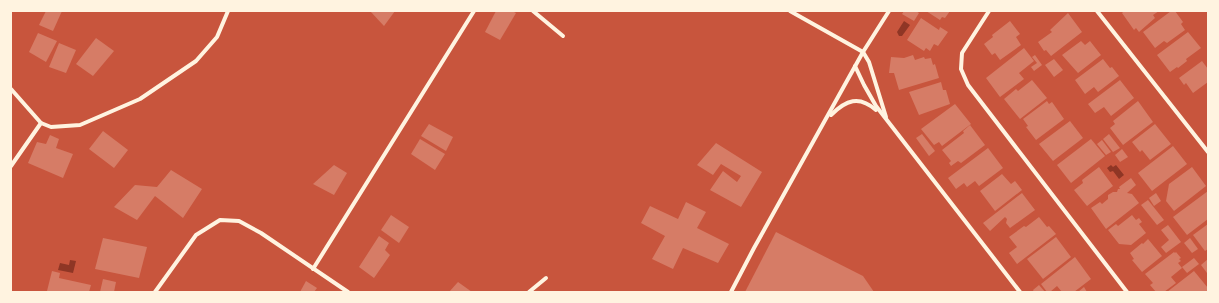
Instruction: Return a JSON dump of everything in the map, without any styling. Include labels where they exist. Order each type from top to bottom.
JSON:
[{"type":"street","points":[[11,89],[41,123],[51,126],[80,124],[140,99],[196,61],[217,37],[228,11]]},
{"type":"street","points":[[313,269],[474,11]]},
{"type":"street","points":[[533,11],[563,36]]},
{"type":"street","points":[[790,11],[863,52],[869,62],[887,119]]},
{"type":"street","points":[[731,292],[855,66],[889,11]]},
{"type":"street","points":[[990,11],[962,53],[961,69],[968,85],[1127,292]]},
{"type":"street","points":[[1097,11],[1208,152]]},
{"type":"street","points":[[855,66],[876,106],[1020,292]]},
{"type":"street","points":[[826,119],[838,108],[849,102],[858,100],[868,104],[887,119]]},
{"type":"street","points":[[11,166],[41,123]]},
{"type":"street","points":[[155,292],[196,235],[220,220],[239,221],[261,233],[348,292]]},
{"type":"street","points":[[529,292],[546,278]]},
{"type":"shaded area","points":[[904,21],[910,25],[902,36],[899,36],[897,32]]},
{"type":"shaded area","points":[[1111,165],[1113,167],[1116,165],[1124,175],[1119,179],[1113,171],[1110,172],[1107,168]]},
{"type":"shaded area","points":[[70,260],[76,261],[73,273],[58,270],[60,263],[69,265]]},
{"type":"building","points":[[46,11],[62,11],[53,31],[39,25]]},
{"type":"building","points":[[370,11],[395,11],[384,26]]},
{"type":"building","points":[[496,11],[512,11],[516,13],[500,40],[485,32]]},
{"type":"building","points":[[904,11],[916,11],[919,13],[914,21],[902,14]]},
{"type":"building","points":[[926,11],[950,11],[945,18],[942,17],[940,20]]},
{"type":"building","points":[[1124,11],[1159,11],[1153,15],[1155,18],[1139,32],[1136,28],[1134,30],[1122,13]]},
{"type":"building","points":[[1171,11],[1175,11],[1183,22],[1181,24],[1185,30],[1167,43],[1164,41],[1155,48],[1143,32]]},
{"type":"building","points":[[1068,13],[1082,32],[1051,56],[1046,50],[1044,51],[1038,42],[1052,32],[1050,30]]},
{"type":"building","points":[[921,18],[939,30],[940,27],[948,32],[938,46],[934,44],[930,51],[926,48],[924,51],[907,40]]},
{"type":"building","points":[[1010,21],[1020,34],[1016,37],[1021,45],[1000,60],[995,53],[992,55],[984,44],[993,37],[992,35]]},
{"type":"building","points":[[1188,32],[1201,48],[1186,59],[1187,61],[1178,68],[1177,67],[1170,72],[1157,55]]},
{"type":"building","points":[[38,33],[57,41],[46,62],[29,52]]},
{"type":"building","points":[[96,38],[114,51],[93,76],[76,64]]},
{"type":"building","points":[[1081,41],[1085,45],[1090,41],[1101,55],[1078,73],[1062,55]]},
{"type":"building","points":[[59,43],[76,50],[66,73],[49,67]]},
{"type":"building","points":[[1024,48],[1034,61],[1019,73],[1024,79],[1000,97],[986,78]]},
{"type":"building","points":[[913,55],[915,60],[924,57],[925,59],[931,58],[933,65],[935,64],[939,78],[899,90],[894,73],[889,73],[891,57],[904,58]]},
{"type":"building","points":[[1035,55],[1042,65],[1034,71],[1031,67],[1037,63],[1032,57]]},
{"type":"building","points":[[1054,59],[1063,70],[1054,77],[1045,65]]},
{"type":"building","points":[[1103,59],[1119,76],[1098,92],[1094,87],[1085,94],[1075,80]]},
{"type":"building","points":[[1202,61],[1208,69],[1208,82],[1193,93],[1186,83],[1184,85],[1179,78]]},
{"type":"building","points":[[1032,80],[1047,98],[1020,119],[1004,99],[1016,89],[1018,91]]},
{"type":"building","points":[[1120,80],[1134,98],[1111,116],[1104,107],[1095,113],[1088,104]]},
{"type":"building","points":[[941,82],[943,90],[946,90],[950,104],[919,115],[909,92]]},
{"type":"building","points":[[1047,101],[1049,104],[1052,102],[1064,119],[1036,140],[1026,127],[1028,126],[1023,119]]},
{"type":"building","points":[[1138,101],[1153,122],[1123,145],[1110,128],[1115,124],[1113,121]]},
{"type":"building","points":[[955,104],[971,124],[942,146],[939,142],[934,145],[921,129]]},
{"type":"building","points":[[1070,121],[1083,138],[1053,161],[1039,144]]},
{"type":"building","points":[[429,124],[453,137],[446,151],[421,136]]},
{"type":"building","points":[[1155,124],[1171,144],[1150,160],[1142,150],[1140,152],[1132,142]]},
{"type":"building","points":[[970,125],[985,145],[961,163],[958,161],[951,166],[949,163],[951,161],[942,150],[964,133],[963,131]]},
{"type":"building","points":[[103,131],[128,150],[114,168],[89,149]]},
{"type":"building","points":[[922,134],[935,151],[929,156],[916,138]]},
{"type":"building","points":[[1109,134],[1120,148],[1113,152],[1103,139]]},
{"type":"building","points":[[50,135],[59,139],[56,148],[73,154],[63,178],[28,163],[37,142],[46,144]]},
{"type":"building","points":[[420,139],[445,154],[435,170],[411,154]]},
{"type":"building","points":[[1091,139],[1105,156],[1071,183],[1057,165]]},
{"type":"building","points":[[1102,140],[1111,152],[1106,155],[1097,144]]},
{"type":"building","points":[[716,143],[762,172],[741,207],[710,190],[723,171],[737,182],[741,176],[721,164],[713,175],[697,165]]},
{"type":"building","points":[[1173,146],[1187,164],[1152,191],[1138,173]]},
{"type":"building","points":[[988,148],[1003,168],[979,186],[975,181],[967,187],[964,183],[956,189],[948,178]]},
{"type":"building","points":[[1122,149],[1128,157],[1120,162],[1115,155]]},
{"type":"building","points":[[334,165],[347,173],[334,195],[313,184]]},
{"type":"building","points":[[1099,167],[1113,186],[1087,206],[1074,190],[1083,183],[1082,180]]},
{"type":"building","points":[[1192,167],[1206,186],[1174,211],[1166,201],[1169,184]]},
{"type":"building","points":[[171,170],[202,189],[183,218],[155,196],[137,220],[114,207],[135,185],[157,187]]},
{"type":"building","points":[[1002,174],[1011,184],[1015,181],[1022,190],[995,211],[980,191]]},
{"type":"building","points":[[1131,178],[1136,185],[1127,193],[1132,194],[1139,203],[1106,229],[1091,208],[1100,202],[1102,204],[1108,199],[1108,195],[1113,192],[1117,192],[1118,189],[1120,189],[1119,187]]},
{"type":"building","points":[[1208,191],[1208,219],[1187,235],[1173,217]]},
{"type":"building","points":[[1022,193],[1035,210],[1010,228],[1006,223],[1007,219],[1005,217],[990,231],[983,223]]},
{"type":"building","points":[[1156,193],[1161,201],[1154,206],[1149,198]]},
{"type":"building","points":[[1148,200],[1164,220],[1157,225],[1141,205]]},
{"type":"building","points":[[686,202],[706,212],[697,228],[729,244],[718,263],[683,248],[673,269],[652,259],[665,236],[641,223],[650,206],[678,219]]},
{"type":"building","points":[[391,215],[409,227],[399,243],[381,230]]},
{"type":"building","points":[[1132,215],[1136,220],[1139,218],[1142,222],[1139,224],[1146,233],[1131,245],[1119,244],[1108,230],[1116,224],[1118,226]]},
{"type":"building","points":[[1039,217],[1047,227],[1049,226],[1056,234],[1017,264],[1009,253],[1017,247],[1009,237]]},
{"type":"building","points":[[1208,224],[1208,249],[1205,251],[1193,235]]},
{"type":"building","points":[[1168,225],[1181,242],[1166,253],[1161,247],[1169,240],[1161,230]]},
{"type":"building","points":[[776,232],[863,276],[874,292],[745,292]]},
{"type":"building","points":[[379,236],[389,243],[385,250],[390,255],[374,278],[359,267]]},
{"type":"building","points":[[1056,237],[1071,257],[1043,279],[1027,259]]},
{"type":"building","points":[[103,238],[147,247],[139,278],[95,269]]},
{"type":"building","points":[[1190,238],[1198,249],[1192,253],[1184,243]]},
{"type":"building","points":[[1148,239],[1162,256],[1142,272],[1132,260],[1134,259],[1130,253]]},
{"type":"building","points":[[1176,252],[1181,258],[1179,259],[1181,261],[1178,263],[1182,268],[1171,277],[1176,283],[1164,292],[1156,292],[1150,285],[1153,283],[1145,274]]},
{"type":"building","points":[[1075,257],[1091,279],[1074,292],[1062,292],[1057,286],[1050,292],[1047,292],[1041,284]]},
{"type":"building","points":[[1194,258],[1199,264],[1187,273],[1182,267]]},
{"type":"building","points":[[1208,259],[1208,272],[1207,273],[1201,265]]},
{"type":"building","points":[[52,271],[60,273],[59,278],[91,285],[89,292],[47,291]]},
{"type":"building","points":[[1194,271],[1208,288],[1208,292],[1167,292]]},
{"type":"building","points":[[103,279],[116,282],[114,292],[100,292]]},
{"type":"building","points":[[306,281],[317,288],[314,292],[300,292]]},
{"type":"building","points":[[458,282],[472,292],[449,292]]},
{"type":"building","points":[[1039,285],[1045,292],[1034,292],[1033,290]]},
{"type":"building","points":[[1084,287],[1087,292],[1078,292]]}]
